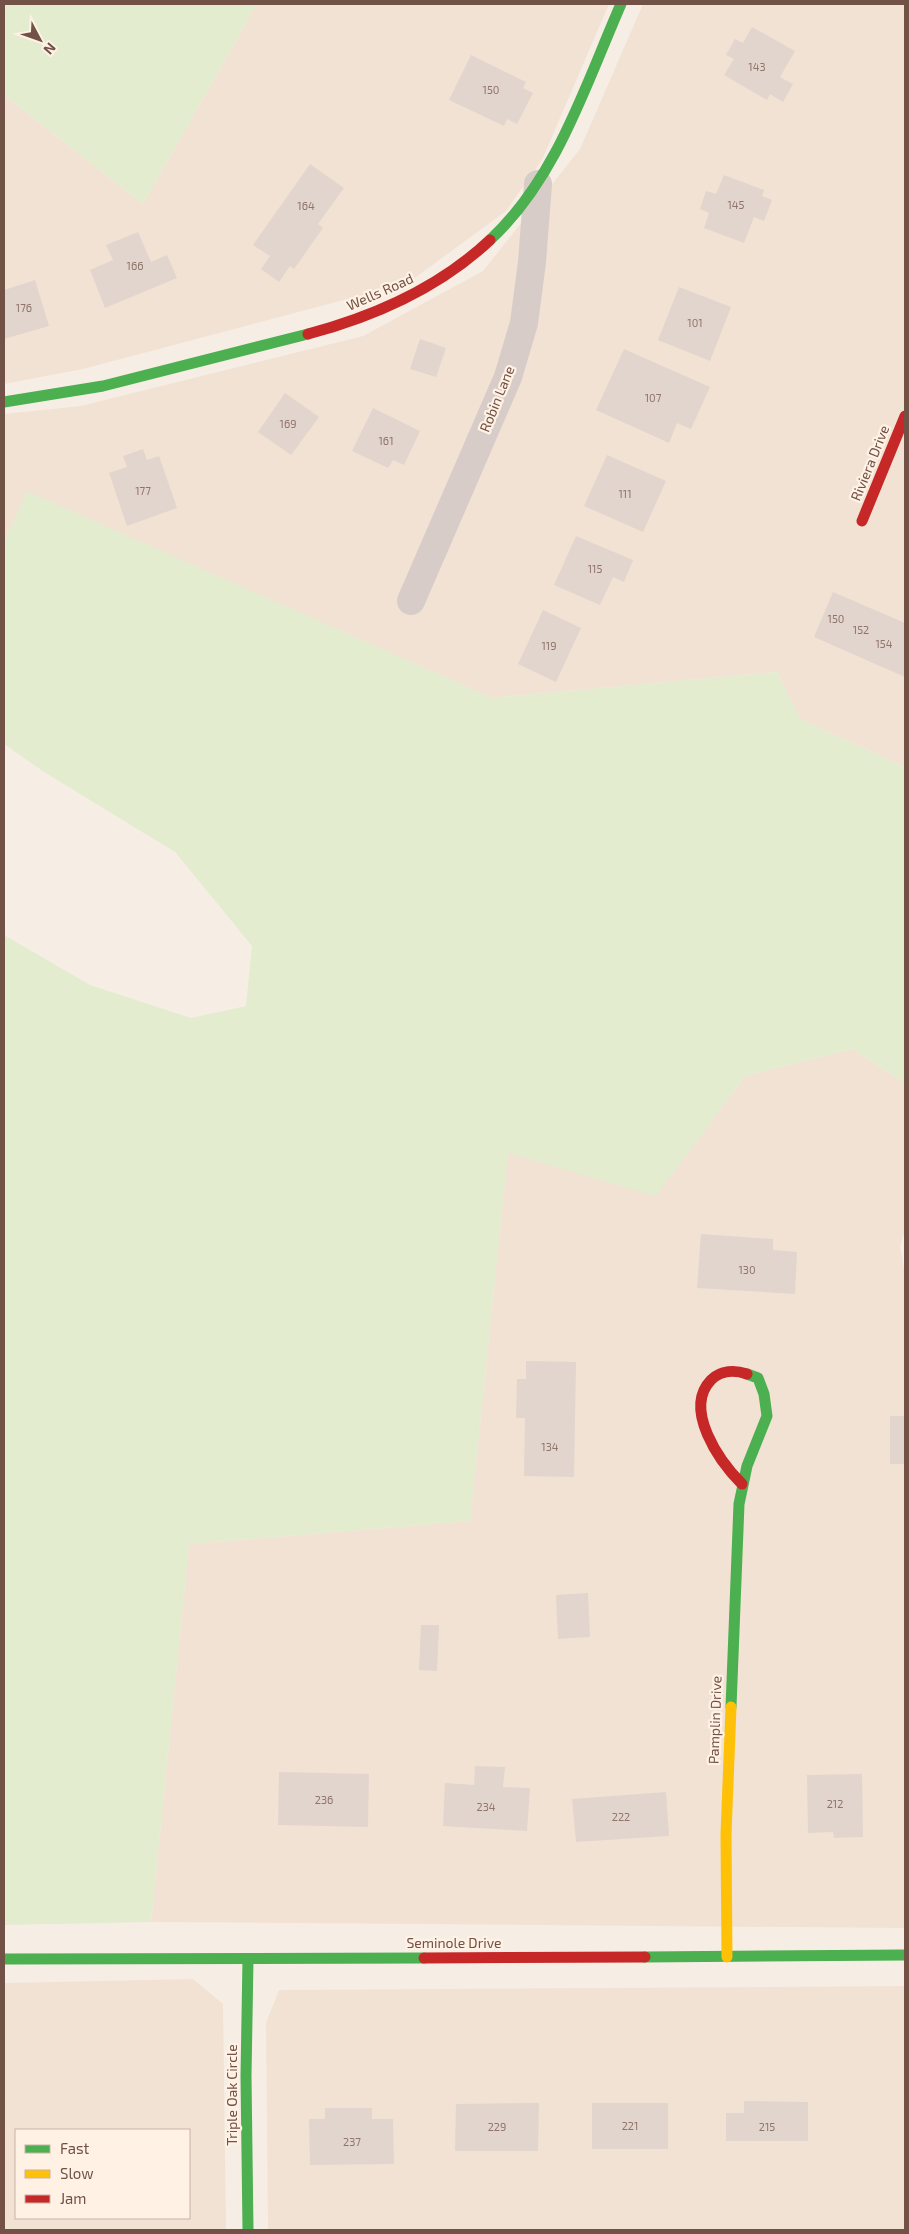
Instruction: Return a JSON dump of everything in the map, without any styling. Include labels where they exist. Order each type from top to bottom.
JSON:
[{"type":"street","name":"Wells Road","points":[[4,402],[102,386],[346,324],[386,308],[435,283],[478,251],[507,224],[538,184],[553,159],[621,4]]},
{"type":"street","name":"Robin Lane","points":[[410,601],[508,377],[524,323],[532,262],[538,184]]},
{"type":"street","name":"Riviera Drive","points":[[862,521],[905,416]]},
{"type":"street","name":"Pamplin Drive","points":[[727,1957],[726,1834],[737,1528],[742,1484],[748,1463],[767,1424],[766,1398],[758,1378],[740,1370],[724,1371],[710,1380],[702,1392],[701,1408],[712,1445],[730,1475],[742,1484]]},
{"type":"street","name":"Seminole Drive","points":[[4,1959],[905,1955]]},
{"type":"street","name":"Triple Oak Circle","points":[[248,1959],[246,2076],[248,2230]]},
{"type":"shaded area","points":[[257,4],[609,4],[542,160],[506,211],[408,283],[83,369],[4,384],[4,95],[143,204]]},
{"type":"shaded area","points":[[643,4],[905,4],[905,767],[800,719],[777,672],[492,698],[27,492],[4,543],[4,414],[81,406],[363,336],[483,271],[580,149]]},
{"type":"shaded area","points":[[853,1049],[905,1083],[905,1231],[900,1246],[905,1275],[905,1928],[151,1922],[189,1544],[470,1521],[508,1152],[656,1195],[745,1076]]},
{"type":"shaded area","points":[[193,1979],[223,2004],[226,2230],[4,2230],[4,1983]]},
{"type":"shaded area","points":[[905,1986],[905,2230],[268,2230],[266,2023],[279,1990]]},
{"type":"green space","points":[[4,4],[257,4],[143,204],[4,95]]},
{"type":"green space","points":[[27,491],[492,698],[777,672],[800,719],[905,767],[905,1083],[853,1049],[745,1076],[656,1196],[508,1153],[470,1521],[189,1544],[151,1922],[4,1925],[4,935],[90,985],[191,1018],[246,1006],[252,946],[175,852],[44,772],[4,744],[4,543]]},
{"type":"building","points":[[752,27],[795,51],[780,77],[793,84],[783,102],[770,94],[767,100],[724,75],[734,59],[726,55],[735,39],[743,43]]},
{"type":"building","points":[[471,55],[526,82],[523,88],[533,93],[517,124],[507,119],[504,126],[449,100]]},
{"type":"building","points":[[310,164],[344,188],[318,224],[323,228],[294,269],[290,266],[279,282],[261,269],[270,256],[253,245]]},
{"type":"building","points":[[724,175],[764,190],[762,196],[772,200],[764,221],[754,217],[744,243],[704,228],[709,213],[700,209],[706,191],[716,194]]},
{"type":"building","points":[[138,232],[151,262],[167,255],[177,278],[105,308],[90,270],[113,260],[106,245]]},
{"type":"building","points":[[35,280],[49,326],[4,339],[4,290]]},
{"type":"building","points":[[679,287],[731,307],[710,361],[658,340]]},
{"type":"building","points":[[420,339],[446,348],[436,377],[410,369]]},
{"type":"building","points":[[624,349],[710,387],[691,429],[677,423],[669,443],[596,410]]},
{"type":"building","points":[[285,393],[319,417],[291,455],[258,432]]},
{"type":"building","points":[[373,408],[420,431],[404,465],[393,460],[388,468],[352,451]]},
{"type":"building","points":[[143,449],[147,460],[159,456],[177,508],[127,526],[109,473],[127,467],[123,456]]},
{"type":"building","points":[[607,455],[666,481],[643,532],[584,506]]},
{"type":"building","points":[[576,536],[633,560],[624,582],[613,577],[600,605],[554,585]]},
{"type":"building","points":[[833,592],[905,623],[905,677],[814,637]]},
{"type":"building","points":[[543,610],[581,628],[556,682],[518,664]]},
{"type":"building","points":[[701,1234],[773,1239],[773,1250],[797,1252],[795,1294],[697,1288]]},
{"type":"building","points":[[526,1361],[576,1362],[574,1477],[524,1476],[525,1418],[516,1418],[517,1379],[526,1379]]},
{"type":"building","points":[[890,1416],[905,1416],[905,1464],[890,1464]]},
{"type":"building","points":[[588,1593],[590,1637],[558,1639],[556,1595]]},
{"type":"building","points":[[421,1625],[439,1625],[437,1671],[419,1670]]},
{"type":"building","points":[[475,1766],[505,1767],[503,1787],[530,1788],[527,1831],[443,1826],[445,1783],[474,1785]]},
{"type":"building","points":[[279,1772],[369,1774],[368,1827],[278,1825]]},
{"type":"building","points":[[862,1774],[863,1837],[834,1838],[833,1832],[808,1833],[807,1775]]},
{"type":"building","points":[[666,1792],[669,1836],[576,1842],[572,1799]]},
{"type":"building","points":[[744,2101],[808,2102],[808,2141],[726,2141],[726,2113],[744,2113]]},
{"type":"building","points":[[539,2103],[538,2151],[455,2151],[456,2104]]},
{"type":"building","points":[[592,2103],[668,2103],[668,2149],[592,2149]]},
{"type":"building","points":[[325,2108],[372,2108],[372,2119],[393,2119],[394,2164],[310,2165],[309,2119],[325,2119]]},
{"type":"traffic: fast","points":[[490,240],[534,188],[551,160],[567,130],[621,4]]},
{"type":"traffic: fast","points":[[4,402],[103,386],[308,334]]},
{"type":"traffic: fast","points":[[731,1707],[739,1504],[747,1466],[767,1416],[764,1394],[758,1378],[747,1374]]},
{"type":"traffic: fast","points":[[645,1957],[905,1955]]},
{"type":"traffic: fast","points":[[4,1959],[424,1958]]},
{"type":"traffic: fast","points":[[248,1959],[246,2076],[248,2230]]},
{"type":"traffic: slow","points":[[727,1957],[726,1834],[731,1707]]},
{"type":"traffic: jam","points":[[308,334],[358,318],[405,298],[450,272],[490,240]]},
{"type":"traffic: jam","points":[[862,521],[905,416]]},
{"type":"traffic: jam","points":[[742,1484],[724,1462],[707,1434],[702,1420],[701,1405],[703,1392],[711,1380],[719,1374],[728,1372],[747,1374]]},
{"type":"traffic: jam","points":[[424,1958],[645,1957]]}]
